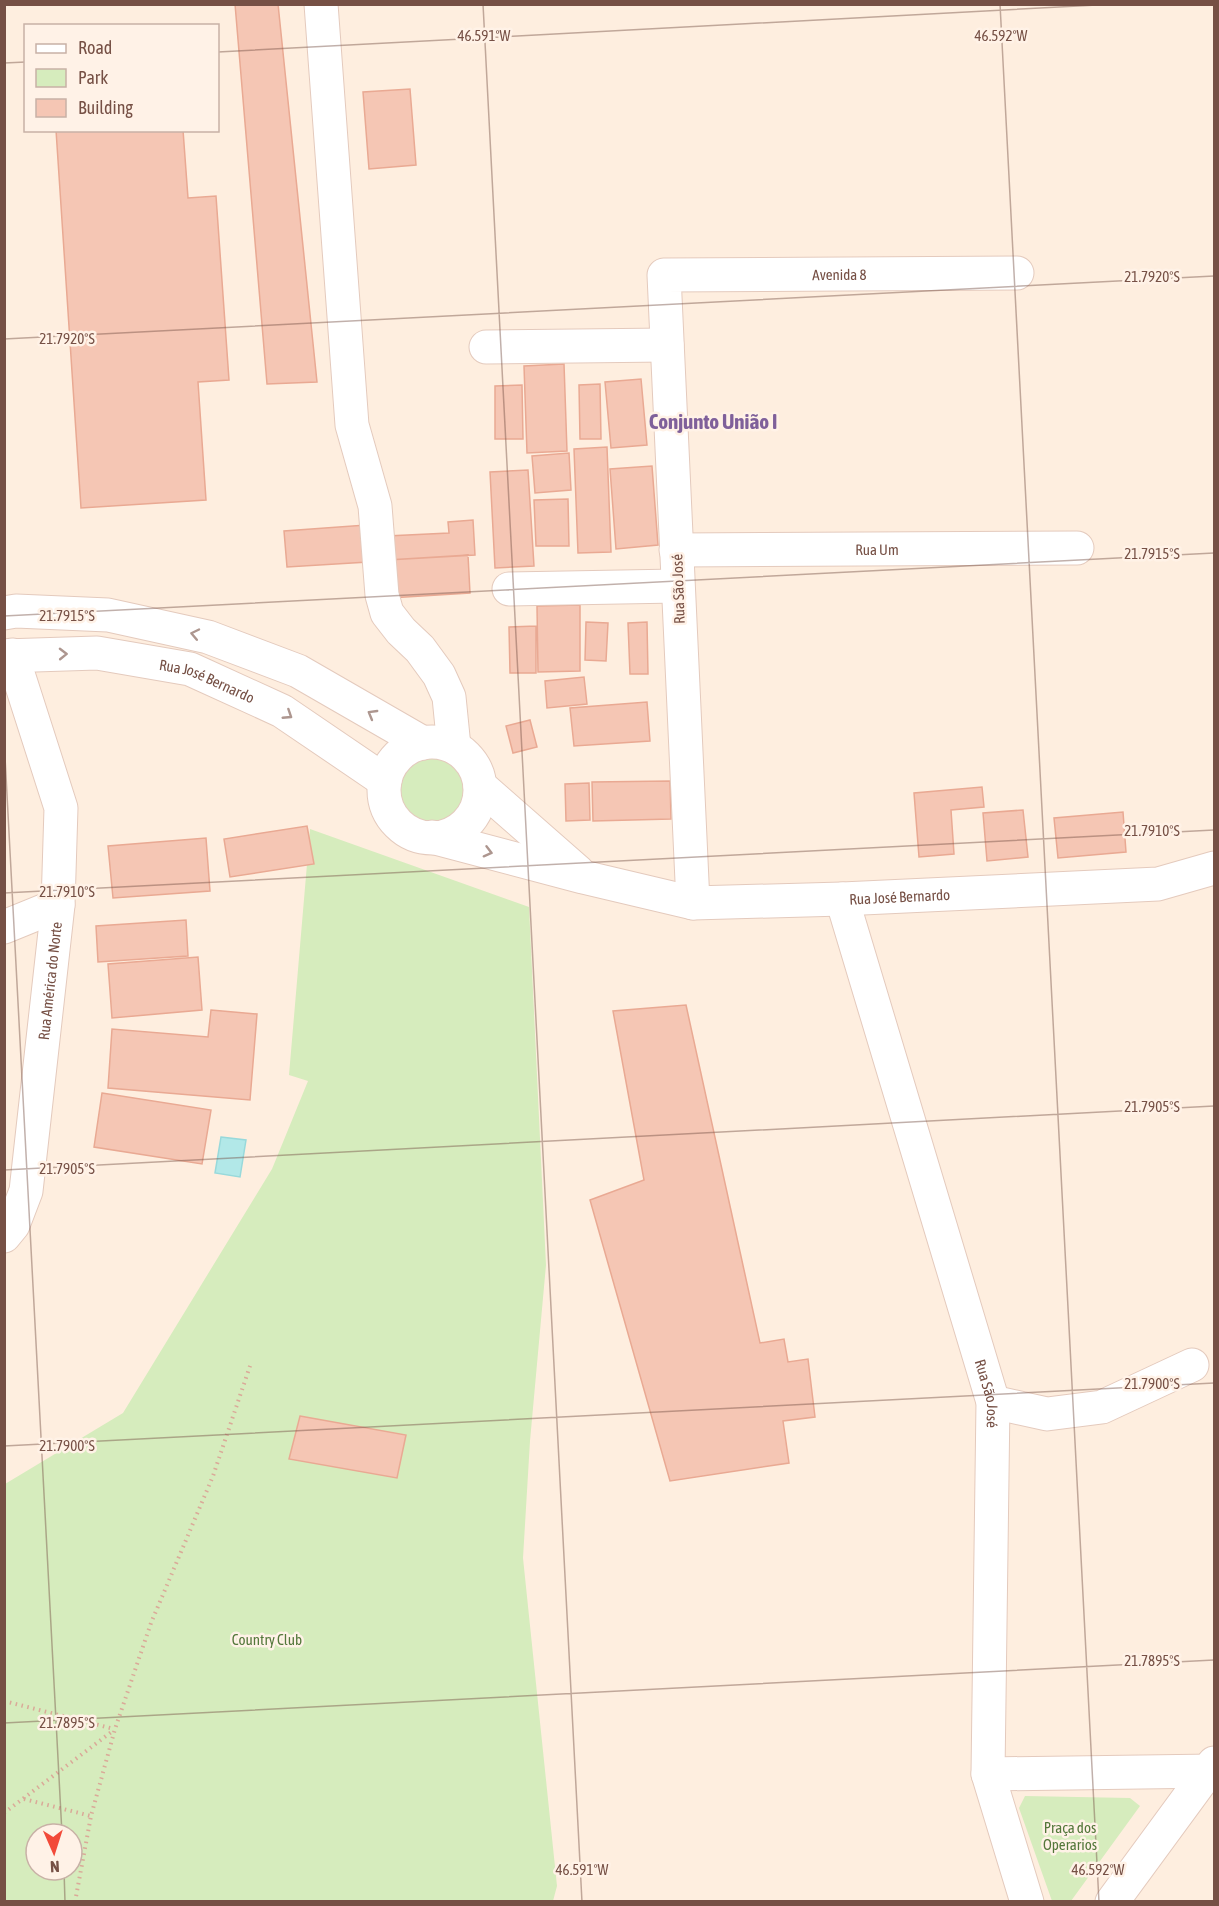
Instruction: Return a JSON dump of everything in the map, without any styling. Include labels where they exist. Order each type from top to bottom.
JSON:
[{"type":"street","points":[[321,4],[352,425],[375,506],[382,595],[387,613],[400,631],[420,649],[439,675],[449,697],[439,745]]},
{"type":"street","name":"Avenida 8","points":[[664,274],[1017,273]]},
{"type":"street","name":"Rua São José","points":[[664,274],[693,903]]},
{"type":"street","points":[[486,347],[667,345]]},
{"type":"street","name":"Rua Um","points":[[676,550],[1077,548]]},
{"type":"street","points":[[509,589],[677,586]]},
{"type":"street","points":[[4,613],[16,611],[108,615],[208,637],[298,671],[439,745],[467,757],[476,770],[480,786],[479,802],[472,816],[462,828],[447,835],[432,837],[415,834],[401,826],[390,814],[384,798],[385,781],[389,768],[408,748],[439,745]]},
{"type":"street","name":"Rua José Bernardo","points":[[8,655],[97,653],[190,669],[282,711],[385,781]]},
{"type":"street","name":"Rua América do Norte","points":[[4,1236],[13,1225],[26,1191],[58,905],[61,808],[8,655]]},
{"type":"street","name":"Rua José Bernardo","points":[[480,786],[584,877]]},
{"type":"street","name":"Rua José Bernardo","points":[[432,837],[693,903],[842,899],[1158,884],[1215,868]]},
{"type":"street","name":"Rua São José","points":[[842,899],[993,1402],[988,1773],[1027,1902]]},
{"type":"street","points":[[4,927],[58,905]]},
{"type":"street","points":[[993,1402],[1047,1414],[1102,1407],[1192,1365]]},
{"type":"street","points":[[988,1773],[1212,1768]]},
{"type":"street","points":[[1112,1902],[1212,1768]]},
{"type":"path","points":[[75,1902],[91,1816],[115,1729],[151,1623],[213,1476],[251,1363]]},
{"type":"path","points":[[4,1701],[115,1729]]},
{"type":"path","points":[[4,1813],[115,1729]]},
{"type":"path","points":[[23,1799],[91,1816]]},
{"type":"green space","points":[[432,755],[445,758],[457,765],[464,777],[467,790],[464,803],[457,815],[445,822],[432,825],[419,822],[407,815],[400,803],[397,790],[400,777],[407,765],[419,758]]},
{"type":"green space","name":"Country Club","points":[[310,829],[529,907],[546,1265],[530,1441],[523,1558],[557,1886],[553,1901],[5,1902],[5,1484],[123,1413],[272,1169],[308,1081],[289,1075]]},
{"type":"green space","name":"Praça dos Operarios","points":[[1025,1796],[1130,1798],[1140,1806],[1071,1901],[1052,1901],[1019,1808]]},
{"type":"water","points":[[221,1137],[246,1140],[240,1177],[215,1173]]},
{"type":"building","points":[[235,4],[278,4],[317,382],[267,384]]},
{"type":"building","points":[[410,89],[416,165],[369,169],[363,92]]},
{"type":"building","points":[[56,132],[183,132],[188,198],[216,196],[229,380],[198,382],[206,500],[81,508]]},
{"type":"building","points":[[564,364],[567,451],[527,453],[524,366]]},
{"type":"building","points":[[641,379],[647,445],[611,448],[605,382]]},
{"type":"building","points":[[600,384],[601,439],[580,439],[579,385]]},
{"type":"building","points":[[522,385],[523,439],[495,439],[495,386]]},
{"type":"building","points":[[607,447],[611,552],[578,553],[574,449]]},
{"type":"building","points":[[569,453],[571,490],[535,493],[532,456]]},
{"type":"building","points":[[652,466],[658,545],[616,549],[610,469]]},
{"type":"building","points":[[528,470],[534,566],[495,568],[490,472]]},
{"type":"building","points":[[568,499],[569,546],[536,546],[534,500]]},
{"type":"building","points":[[473,520],[475,555],[388,560],[387,536],[449,533],[448,522]]},
{"type":"building","points":[[366,525],[368,562],[287,567],[284,531]]},
{"type":"building","points":[[468,555],[470,593],[390,598],[388,560]]},
{"type":"building","points":[[580,605],[580,671],[538,672],[537,606]]},
{"type":"building","points":[[586,622],[608,623],[606,661],[585,660]]},
{"type":"building","points":[[647,622],[648,674],[630,674],[628,623]]},
{"type":"building","points":[[536,626],[536,673],[510,673],[509,627]]},
{"type":"building","points":[[584,677],[587,704],[547,708],[545,681]]},
{"type":"building","points":[[647,702],[650,741],[574,746],[570,708]]},
{"type":"building","points":[[530,720],[537,747],[513,753],[506,726]]},
{"type":"building","points":[[670,781],[671,819],[593,821],[592,782]]},
{"type":"building","points":[[589,783],[590,820],[566,821],[565,784]]},
{"type":"building","points":[[982,787],[984,807],[951,810],[954,854],[919,857],[914,793]]},
{"type":"building","points":[[1023,810],[1028,857],[987,861],[983,813]]},
{"type":"building","points":[[1123,812],[1126,852],[1058,858],[1054,818]]},
{"type":"building","points":[[307,826],[314,864],[230,877],[224,839]]},
{"type":"building","points":[[206,838],[210,891],[113,898],[108,846]]},
{"type":"building","points":[[186,920],[188,956],[98,962],[96,926]]},
{"type":"building","points":[[198,957],[202,1010],[112,1018],[108,964]]},
{"type":"building","points":[[686,1005],[760,1343],[784,1339],[788,1362],[808,1359],[815,1417],[783,1421],[789,1463],[670,1481],[590,1200],[644,1180],[613,1011]]},
{"type":"building","points":[[211,1010],[257,1014],[250,1100],[108,1088],[112,1029],[208,1037]]},
{"type":"building","points":[[102,1093],[211,1110],[202,1164],[94,1147]]},
{"type":"building","points":[[300,1416],[406,1435],[397,1478],[289,1459]]},
{"type":"district","name":"Conjunto União I","points":[[713,421]]}]
